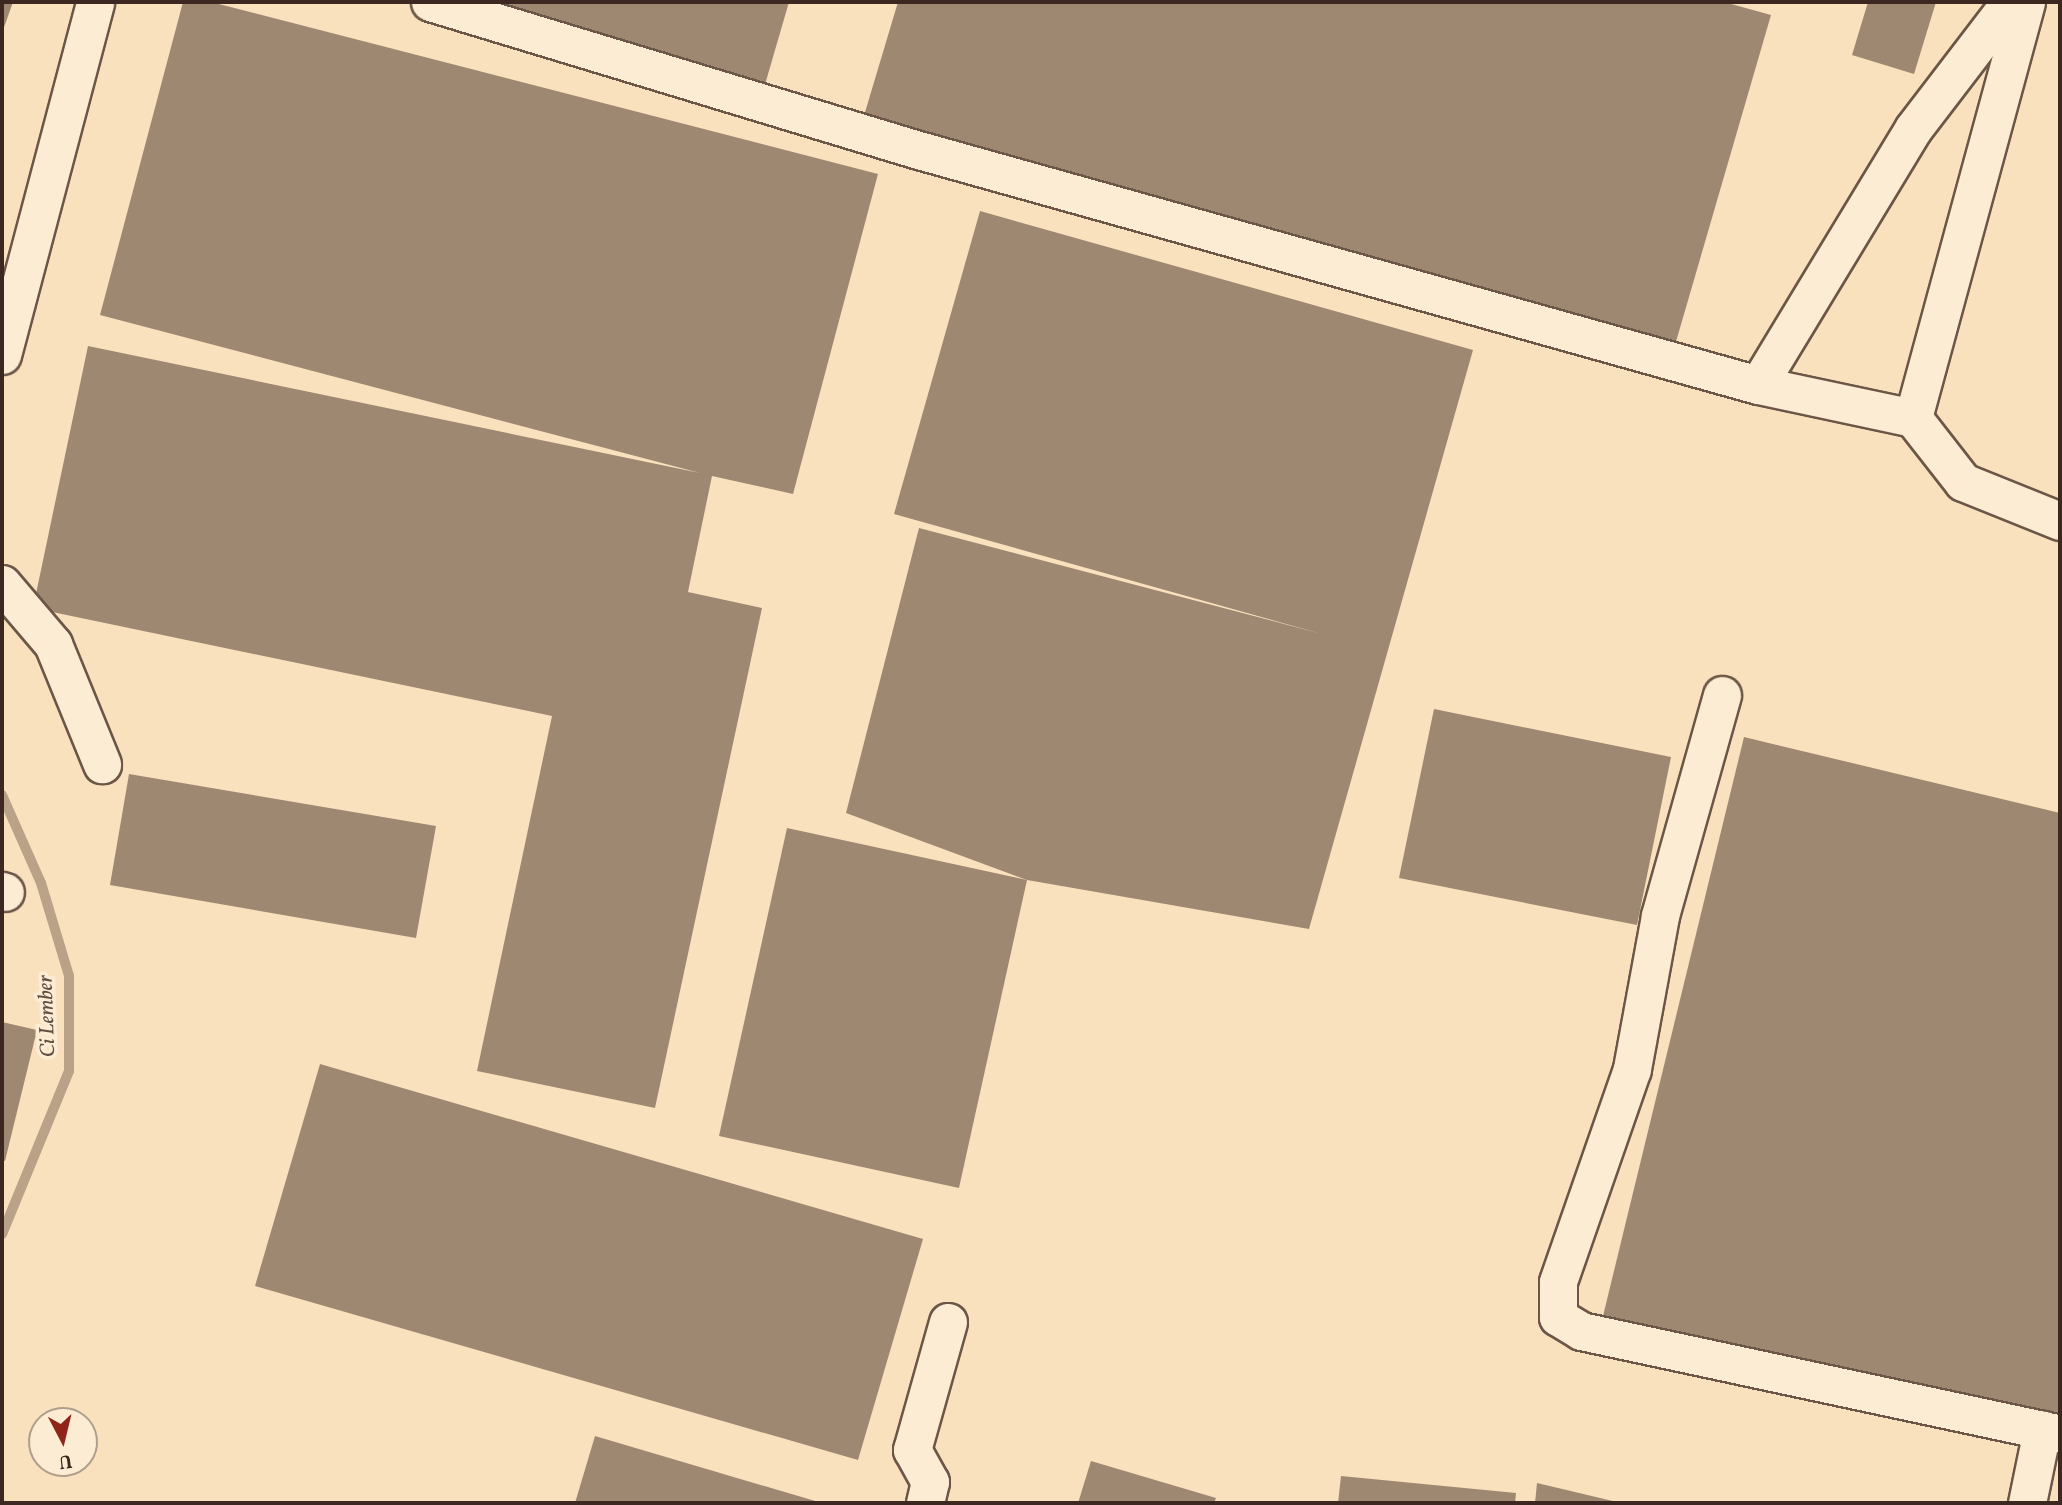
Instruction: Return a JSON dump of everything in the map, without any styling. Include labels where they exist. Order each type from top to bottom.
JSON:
[{"type":"lane","points":[[2,355],[95,2]]},
{"type":"lane","points":[[430,2],[915,149],[1758,385],[1913,418],[1963,482],[2060,522]]},
{"type":"lane","points":[[1758,385],[1913,129],[2010,2]]},
{"type":"lane","points":[[1913,418],[2026,2]]},
{"type":"lane","points":[[2,584],[52,644],[102,764]]},
{"type":"lane","points":[[1722,695],[1660,916],[1632,1069],[1558,1282],[1558,1318],[1581,1331],[2051,1432],[2026,1503]]},
{"type":"lane","points":[[925,1503],[930,1482],[912,1450],[948,1322]]},
{"type":"building","points":[[2,2],[13,2],[2,33]]},
{"type":"building","points":[[183,2],[211,2],[878,174],[793,494],[712,476],[688,592],[762,608],[655,1108],[477,1071],[552,716],[33,608],[88,346],[700,473],[100,315]]},
{"type":"building","points":[[464,2],[789,2],[764,88]]},
{"type":"building","points":[[898,2],[1724,2],[1771,15],[1673,352],[863,119]]},
{"type":"building","points":[[1868,2],[1936,2],[1914,74],[1852,55]]},
{"type":"building","points":[[980,211],[1473,350],[1309,929],[1027,880],[846,813],[919,528],[1322,634],[894,514]]},
{"type":"building","points":[[1434,709],[1671,757],[1637,925],[1399,878]]},
{"type":"building","points":[[1744,737],[2060,813],[2060,1425],[1603,1316]]},
{"type":"building","points":[[129,774],[436,826],[416,938],[110,885]]},
{"type":"building","points":[[787,828],[1027,880],[959,1188],[719,1136]]},
{"type":"building","points":[[2,1022],[37,1030],[5,1161],[2,1160]]},
{"type":"building","points":[[320,1064],[923,1239],[858,1460],[255,1286]]},
{"type":"building","points":[[595,1436],[822,1503],[575,1503]]},
{"type":"building","points":[[1091,1461],[1216,1498],[1214,1503],[1078,1503]]},
{"type":"building","points":[[1341,1476],[1516,1493],[1515,1503],[1338,1503]]},
{"type":"building","points":[[1537,1483],[1617,1502],[1617,1503],[1535,1503]]},
{"type":"waterway","name":"Ci Lember","points":[[2,795],[41,883],[69,976],[69,1071],[2,1234]]}]
